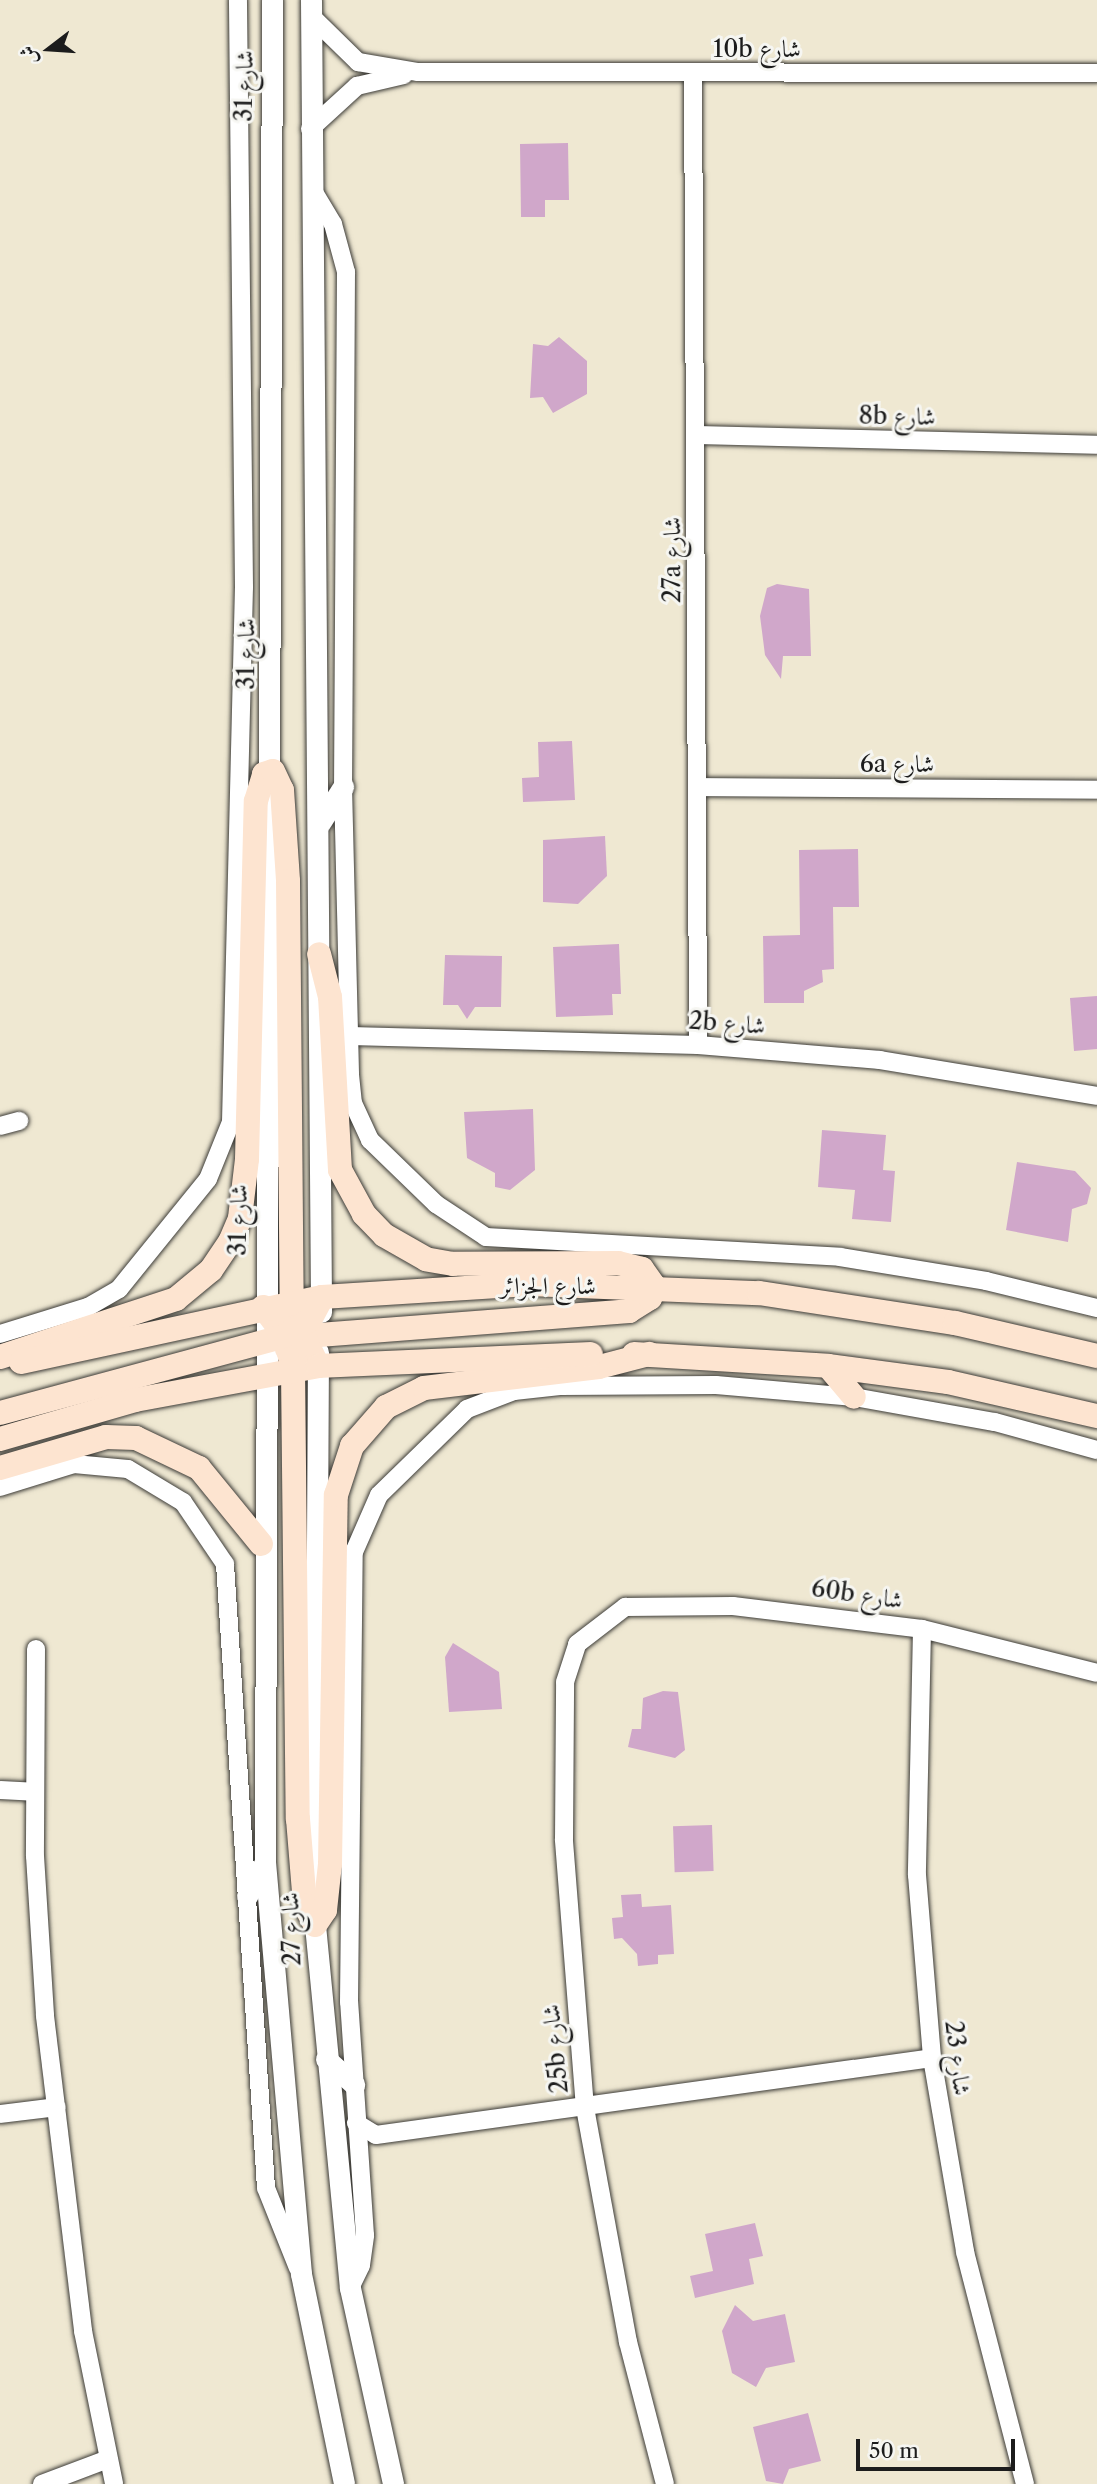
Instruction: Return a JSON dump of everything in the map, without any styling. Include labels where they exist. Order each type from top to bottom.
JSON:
[{"type":"main road","points":[[0,1357],[176,1299],[211,1270],[230,1242],[240,1218],[247,1159],[256,801],[264,774],[273,771],[282,790],[288,881],[298,1819],[305,1905],[316,1925]]},
{"type":"main road","points":[[0,1413],[292,1343],[618,1313],[641,1307],[654,1286],[642,1269],[618,1263],[453,1264],[426,1259],[384,1234],[364,1214],[340,1170],[330,997],[319,954]]},
{"type":"main road","name":"شارع الجزائر","points":[[0,1367],[263,1307],[322,1297],[530,1284],[654,1286],[845,1304],[1097,1356]]},
{"type":"main road","points":[[0,1438],[262,1374],[292,1343],[322,1297]]},
{"type":"main road","points":[[263,1307],[292,1343],[318,1366],[649,1354],[828,1366],[948,1382],[1097,1416]]},
{"type":"main road","points":[[316,1925],[325,1910],[330,1864],[336,1494],[352,1446],[386,1408],[424,1388],[599,1367],[649,1354]]},
{"type":"main road","points":[[828,1366],[854,1397]]},
{"type":"main road","points":[[0,1468],[106,1437],[136,1438],[199,1468],[261,1544]]},
{"type":"street","points":[[0,1334],[88,1307],[119,1289],[208,1179],[231,1122],[244,587],[238,0]]},
{"type":"street","name":"شارع 31","points":[[263,1307],[273,771],[272,0]]},
{"type":"street","points":[[311,8],[322,1297]]},
{"type":"street","name":"10b شارع","points":[[311,8],[358,62],[418,72],[1097,72]]},
{"type":"street","name":"10b شارع","points":[[310,129],[357,86],[418,72]]},
{"type":"street","name":"27a شارع","points":[[692,74],[698,1045]]},
{"type":"street","points":[[312,189],[339,239],[346,280],[343,787],[352,1103],[370,1140],[436,1205],[485,1237],[840,1257],[986,1281],[1097,1308]]},
{"type":"street","name":"8b شارع","points":[[696,435],[1097,445]]},
{"type":"street","points":[[320,823],[343,787]]},
{"type":"street","name":"6a شارع","points":[[697,787],[1097,790]]},
{"type":"street","name":"2b شارع","points":[[350,1037],[698,1045],[923,1065],[1097,1096]]},
{"type":"street","points":[[0,1126],[19,1121]]},
{"type":"street","name":"شارع 27","points":[[318,1366],[316,1925],[326,2059],[350,2288],[393,2484]]},
{"type":"street","name":"شارع 27","points":[[262,1374],[265,1862],[301,2274],[344,2484]]},
{"type":"street","points":[[350,2288],[365,2250],[354,2084],[354,1552],[370,1508],[458,1416],[514,1391],[716,1385],[854,1397],[995,1422],[1097,1450]]},
{"type":"street","points":[[0,1487],[74,1464],[128,1469],[183,1502],[216,1544],[229,1587],[266,2188],[274,2220],[301,2274]]},
{"type":"street","name":"60b شارع","points":[[607,1616],[666,1603],[800,1611],[922,1629],[1097,1672]]},
{"type":"street","name":"25b شارع","points":[[607,1616],[577,1644],[565,1682],[564,1839],[585,2108],[628,2342],[664,2484]]},
{"type":"street","name":"شارع 23","points":[[922,1629],[917,1875],[932,2058],[965,2252],[1025,2484]]},
{"type":"street","points":[[36,1649],[34,1791],[38,1936],[83,2331],[114,2484]]},
{"type":"street","points":[[0,1790],[34,1791]]},
{"type":"street","points":[[247,1896],[265,1862]]},
{"type":"street","points":[[356,2123],[376,2136],[932,2058]]},
{"type":"street","points":[[326,2059],[354,2084]]},
{"type":"street","points":[[0,2114],[57,2106]]},
{"type":"street","points":[[42,2484],[108,2459]]},
{"type":"building","points":[[568,143],[569,200],[545,200],[545,217],[521,217],[520,144]]},
{"type":"building","points":[[559,337],[587,361],[587,394],[553,413],[543,397],[530,398],[533,344],[548,346]]},
{"type":"building","points":[[777,584],[809,589],[811,656],[783,656],[781,679],[765,655],[760,616],[767,588]]},
{"type":"building","points":[[572,741],[575,800],[523,802],[522,778],[539,777],[538,742]]},
{"type":"building","points":[[605,836],[607,876],[578,904],[543,902],[543,840]]},
{"type":"building","points":[[858,849],[859,907],[833,907],[834,969],[822,970],[823,982],[804,991],[804,1003],[764,1003],[763,936],[800,935],[799,850]]},
{"type":"building","points":[[619,944],[621,994],[612,994],[613,1015],[556,1017],[553,947]]},
{"type":"building","points":[[445,955],[502,956],[501,1007],[475,1007],[467,1019],[458,1005],[443,1005]]},
{"type":"building","points":[[1097,996],[1097,1049],[1074,1051],[1070,998]]},
{"type":"building","points":[[533,1109],[535,1170],[510,1190],[495,1187],[495,1173],[467,1158],[464,1112]]},
{"type":"building","points":[[822,1130],[886,1135],[883,1170],[895,1171],[891,1222],[852,1219],[855,1190],[818,1187]]},
{"type":"building","points":[[1017,1162],[1075,1171],[1091,1188],[1087,1204],[1072,1209],[1068,1242],[1006,1230]]},
{"type":"building","points":[[453,1643],[499,1672],[502,1709],[449,1712],[445,1657]]},
{"type":"building","points":[[663,1691],[678,1692],[685,1750],[675,1758],[628,1747],[632,1729],[641,1729],[643,1698]]},
{"type":"building","points":[[712,1825],[714,1871],[675,1872],[673,1826]]},
{"type":"building","points":[[641,1894],[642,1907],[671,1905],[674,1954],[658,1955],[658,1964],[638,1966],[637,1954],[622,1938],[614,1939],[612,1918],[623,1917],[621,1895]]},
{"type":"building","points":[[755,2223],[763,2256],[749,2259],[754,2284],[695,2298],[690,2276],[713,2271],[705,2234]]},
{"type":"building","points":[[735,2305],[753,2321],[785,2314],[795,2362],[766,2368],[756,2387],[732,2373],[722,2331]]},
{"type":"building","points":[[808,2413],[821,2461],[789,2469],[783,2484],[766,2481],[753,2427]]}]
